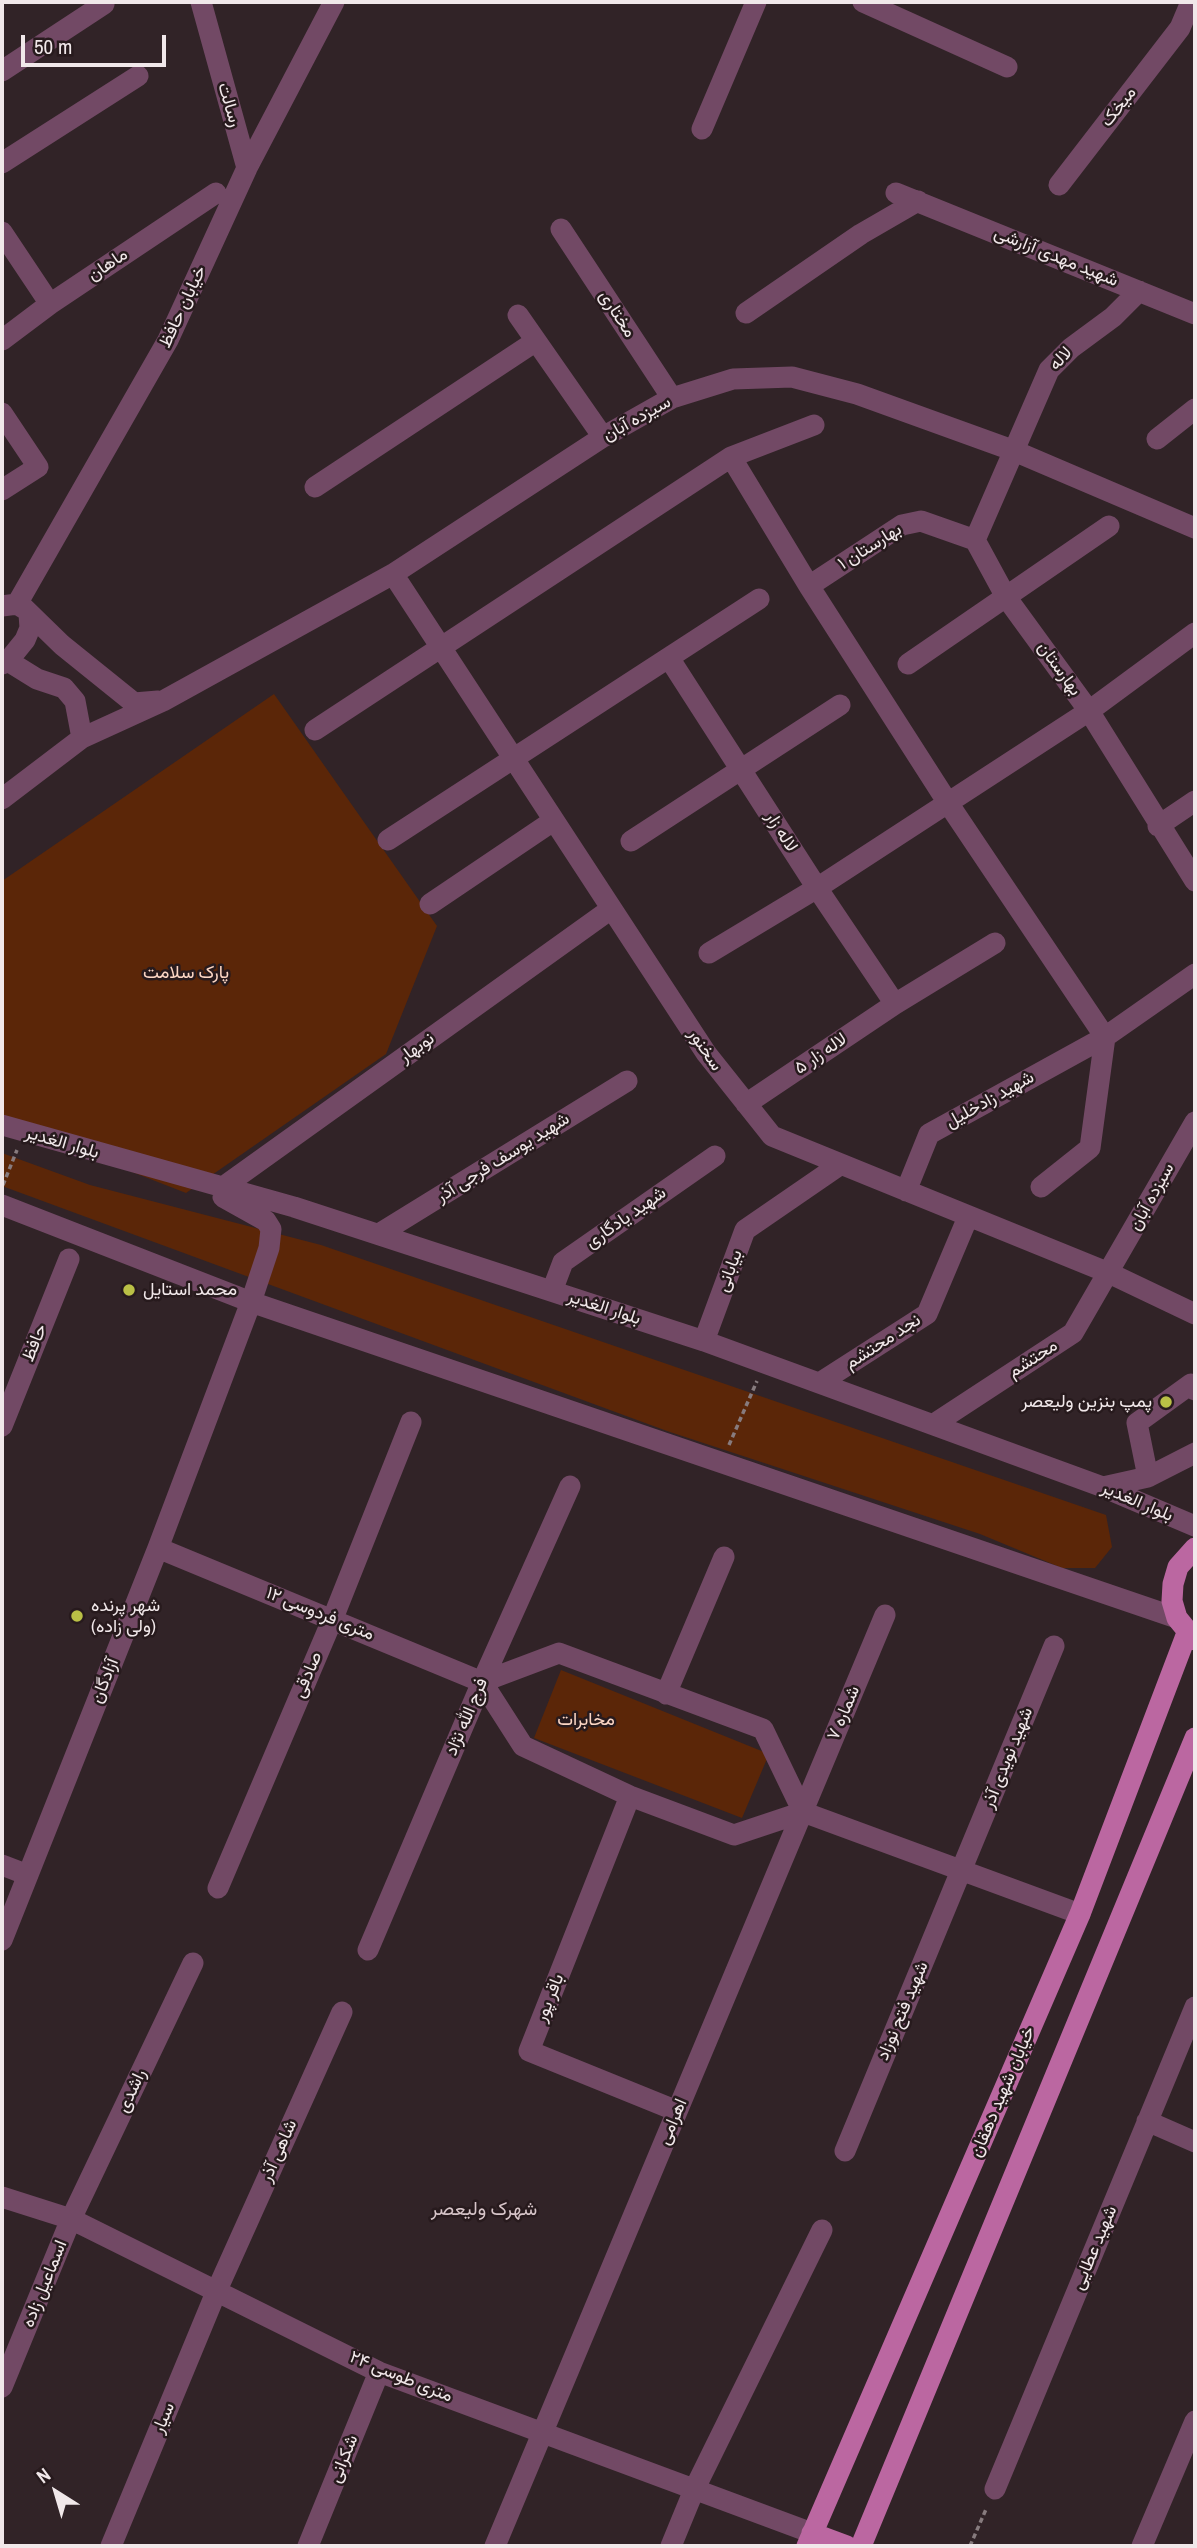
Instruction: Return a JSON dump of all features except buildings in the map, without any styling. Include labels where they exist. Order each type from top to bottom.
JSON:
[{"type":"main road","points":[[1186,1631],[1173,1584],[1178,1567],[1195,1548]]},
{"type":"main road","name":"خیابان شهید دهقان","points":[[809,2540],[1080,1914],[1186,1631]]},
{"type":"main road","points":[[861,2546],[1195,1738]]},
{"type":"main road","points":[[809,2540],[847,2546]]},
{"type":"street","name":"رسالت","points":[[201,2],[247,168]]},
{"type":"street","name":"خیابان حافظ","points":[[5,662],[25,640],[30,628],[16,608],[168,340],[247,168],[334,2]]},
{"type":"street","points":[[702,129],[756,2]]},
{"type":"street","points":[[863,2],[1007,67]]},
{"type":"street","name":"میخک","points":[[1059,185],[1188,34],[1191,2]]},
{"type":"street","points":[[2,71],[104,4]]},
{"type":"street","points":[[2,163],[138,76]]},
{"type":"street","name":"ماهان","points":[[2,340],[50,304],[216,193]]},
{"type":"street","name":"شهید مهدی آزارشی","points":[[896,193],[1194,311]]},
{"type":"street","points":[[746,313],[861,234],[918,201]]},
{"type":"street","name":"مختاری","points":[[561,229],[672,398]]},
{"type":"street","points":[[2,232],[50,304]]},
{"type":"street","name":"لاله","points":[[1012,450],[1048,370],[1071,348],[1113,317],[1139,291]]},
{"type":"street","points":[[518,315],[603,437]]},
{"type":"street","points":[[315,487],[536,341]]},
{"type":"street","name":"سیزده آبان","points":[[2,799],[82,738],[163,701],[393,574],[603,437],[672,398],[733,379],[792,377],[858,394],[1012,450],[1195,528]]},
{"type":"street","points":[[1157,439],[1195,409]]},
{"type":"street","points":[[2,413],[38,467],[2,490]]},
{"type":"street","points":[[315,730],[731,457],[814,425]]},
{"type":"street","points":[[975,540],[1012,450]]},
{"type":"street","points":[[731,457],[808,586],[948,803],[1105,1037],[1090,1148],[1041,1187]]},
{"type":"street","name":"بهارستان ۱","points":[[808,586],[902,525],[921,521],[975,540]]},
{"type":"street","points":[[908,664],[1109,526]]},
{"type":"street","name":"بهارستان","points":[[975,540],[1006,597],[1089,711],[1195,881]]},
{"type":"street","name":"سخنور","points":[[393,574],[442,645],[513,759],[718,1071],[772,1136],[1109,1273],[1195,1314]]},
{"type":"street","points":[[388,840],[759,599]]},
{"type":"street","points":[[16,608],[134,703],[163,701]]},
{"type":"street","points":[[709,953],[817,888],[1089,711],[1195,633]]},
{"type":"street","name":"لاله زار","points":[[669,658],[895,1004]]},
{"type":"street","points":[[5,662],[64,688],[75,701],[82,738]]},
{"type":"street","points":[[631,841],[740,767],[840,705]]},
{"type":"street","points":[[1158,825],[1195,801]]},
{"type":"street","points":[[430,904],[554,821]]},
{"type":"street","name":"نوبهار","points":[[223,1187],[611,909]]},
{"type":"street","name":"لاله زار ۵","points":[[746,1104],[895,1004],[995,943]]},
{"type":"street","name":"شهید زادخلیل","points":[[906,1191],[929,1134],[1105,1037],[1195,974]]},
{"type":"street","name":"شهید یوسف فرجی آذر","points":[[379,1234],[627,1082]]},
{"type":"street","name":"سیزده آبان","points":[[1109,1273],[1195,1122]]},
{"type":"street","name":"بلوار الغدیر","points":[[2,1125],[379,1234],[704,1341],[1103,1487],[1195,1526]]},
{"type":"street","name":"شهید یادگاری","points":[[552,1291],[563,1262],[715,1156]]},
{"type":"street","name":"بیابانی","points":[[704,1341],[745,1230],[841,1164]]},
{"type":"street","name":"آزادگان","points":[[2,1940],[158,1548],[251,1302],[271,1239],[269,1225],[256,1213],[191,1180]]},
{"type":"street","points":[[2,1205],[251,1302],[722,1463],[1186,1631]]},
{"type":"street","name":"نجد محتشم","points":[[821,1382],[927,1314],[968,1217]]},
{"type":"street","name":"حافظ","points":[[2,1426],[69,1259]]},
{"type":"street","name":"محتشم","points":[[934,1424],[1073,1333],[1109,1273]]},
{"type":"street","points":[[1148,1477],[1137,1423],[1191,1384],[1195,1390]]},
{"type":"street","name":"صادقی","points":[[218,1888],[333,1618],[411,1422]]},
{"type":"street","points":[[1103,1487],[1148,1477],[1195,1453]]},
{"type":"street","name":"فرج الله نژاد","points":[[368,1950],[482,1682],[570,1486]]},
{"type":"street","name":"۱۲ متری فردوسی","points":[[158,1548],[333,1618],[482,1682]]},
{"type":"street","points":[[666,1694],[724,1557]]},
{"type":"street","name":"شماره ۷","points":[[803,1812],[885,1615]]},
{"type":"street","name":"شهید نویدی آذر","points":[[962,1871],[1054,1646]]},
{"type":"street","points":[[803,1812],[763,1729],[559,1653],[482,1682],[523,1746],[630,1796],[734,1835],[803,1812],[1080,1914]]},
{"type":"street","name":"باقر پور","points":[[630,1796],[529,2051],[677,2111]]},
{"type":"street","name":"اهرامی","points":[[495,2546],[803,1812]]},
{"type":"street","points":[[2,1866],[28,1875]]},
{"type":"street","name":"شهید فتح نوزاد","points":[[845,2151],[962,1871]]},
{"type":"street","name":"راشدی","points":[[71,2219],[193,1963]]},
{"type":"street","name":"شهید عطایی","points":[[995,2489],[1195,2007]]},
{"type":"street","name":"شاهی آذر","points":[[217,2290],[342,2012]]},
{"type":"street","points":[[1147,2121],[1195,2142]]},
{"type":"street","name":"۲۴ متری طوسی","points":[[2,2197],[71,2219],[379,2372],[543,2431],[694,2490],[809,2540]]},
{"type":"street","name":"اسماعیل زاده","points":[[2,2387],[71,2219]]},
{"type":"street","points":[[671,2546],[694,2490],[822,2230]]},
{"type":"street","name":"سیار","points":[[111,2546],[217,2290]]},
{"type":"street","name":"شکرانی","points":[[309,2546],[379,2372]]},
{"type":"street","points":[[1142,2546],[1195,2421]]},
{"type":"path","points":[[2,1187],[24,1132]]},
{"type":"path","points":[[722,1463],[764,1362]]},
{"type":"path","points":[[970,2546],[995,2489]]},
{"type":"green space","name":"پارک سلامت","points":[[274,694],[437,926],[386,1054],[186,1193],[2,1121],[2,881]]},
{"type":"green space","points":[[2,1153],[90,1185],[321,1245],[1106,1515],[1112,1547],[1095,1568],[1062,1568],[980,1534],[667,1431],[2,1186]]},
{"type":"green space","name":"مخابرات","points":[[561,1670],[769,1754],[742,1818],[534,1738]]},
{"type":"place","name":"محمد استایل","points":[[129,1290]]},
{"type":"place","name":"پمپ بنزین ولیعصر","points":[[1166,1402]]},
{"type":"place","name":"شهر پرنده (ولی زاده)","points":[[77,1616]]},
{"type":"district","name":"شهرک ولیعصر","points":[[484,2210]]}]
